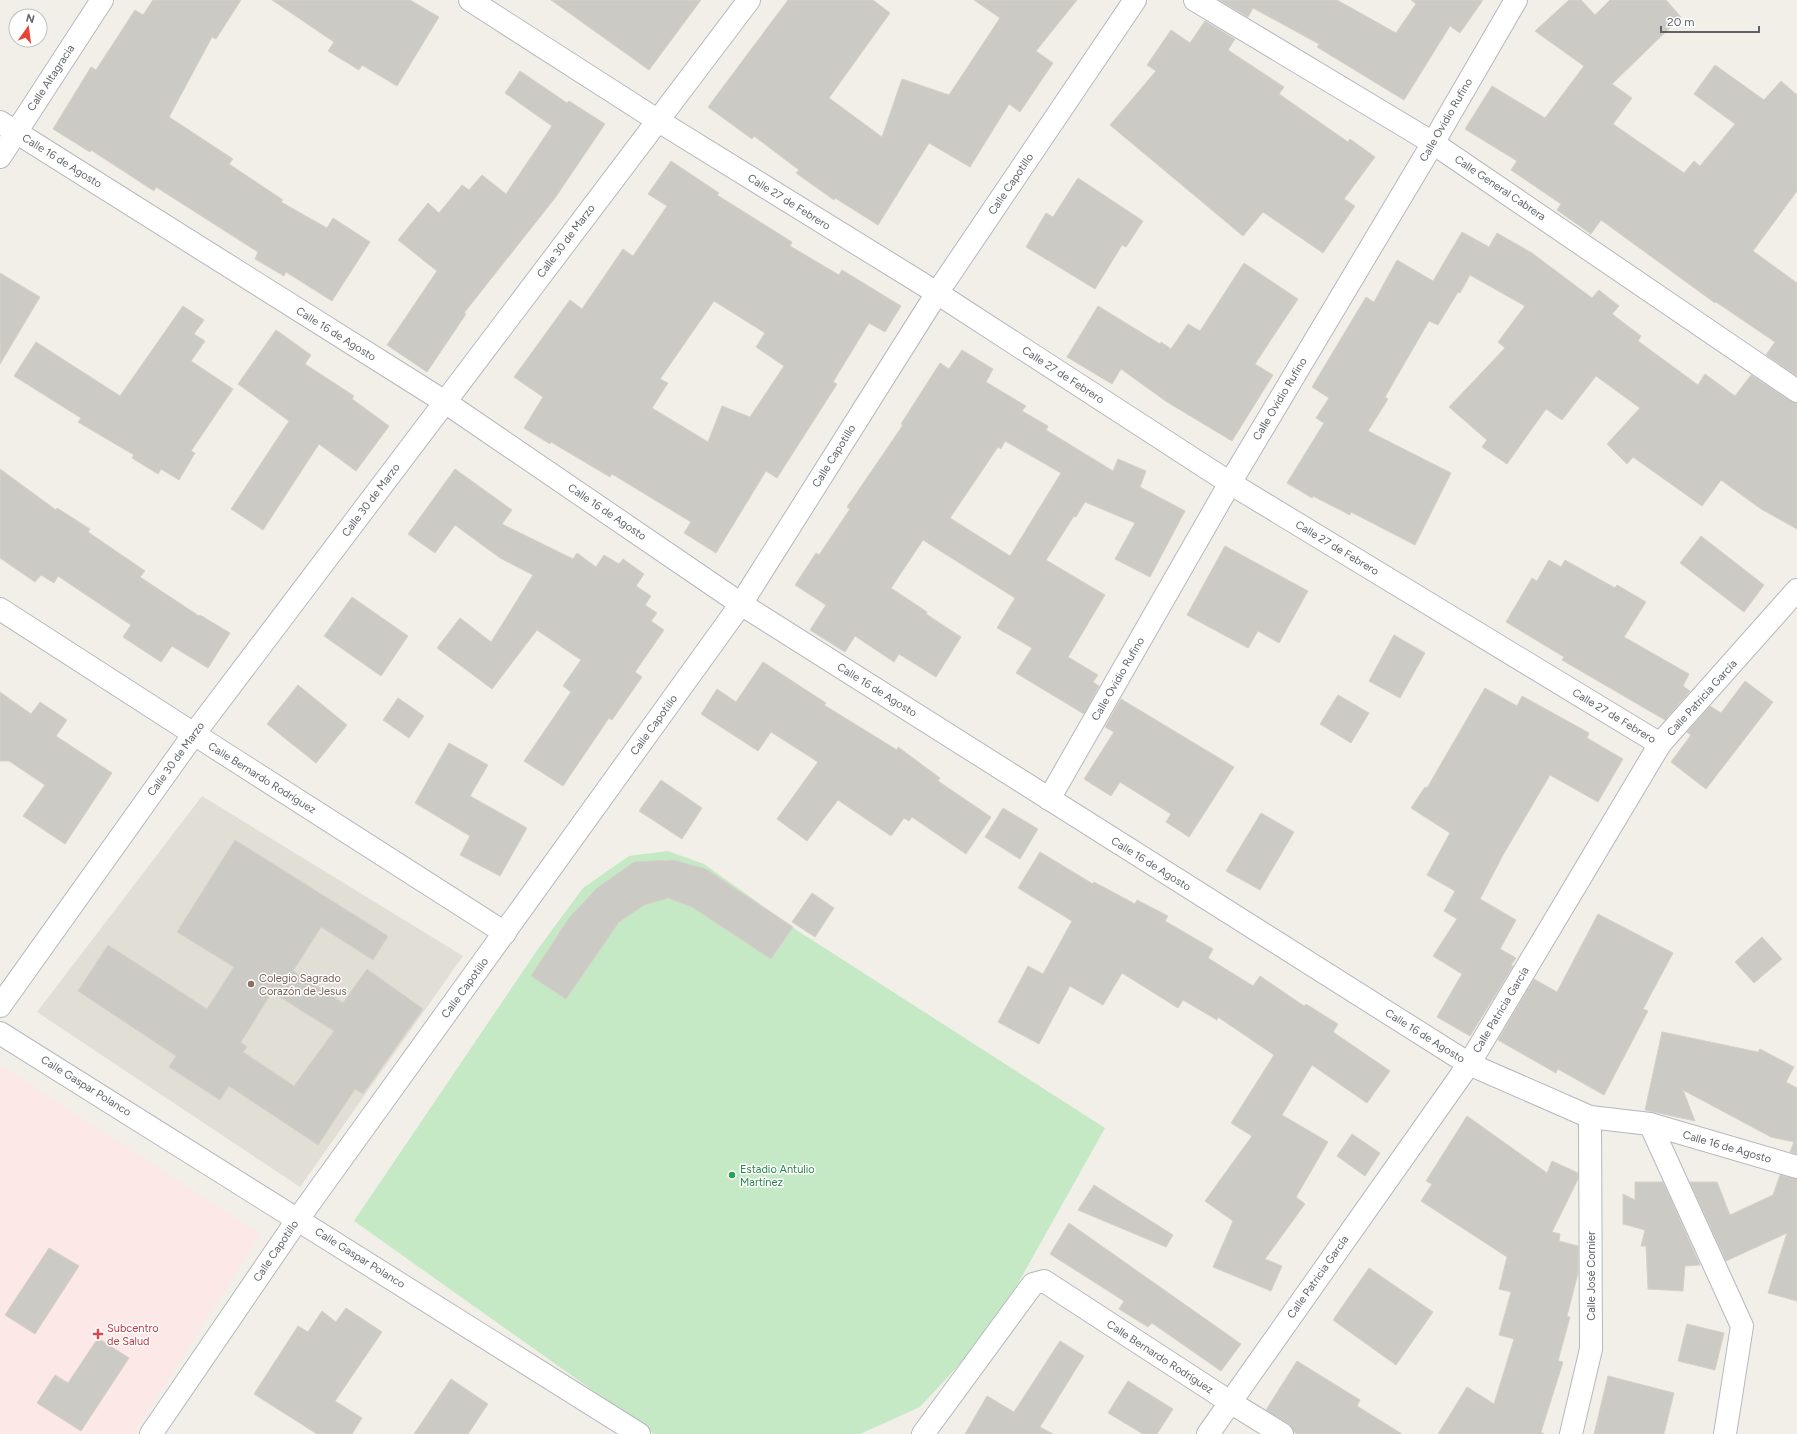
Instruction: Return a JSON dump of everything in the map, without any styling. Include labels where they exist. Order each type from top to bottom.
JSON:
[{"type":"street","name":"Calle Altagracia","points":[[0,157],[8,127],[102,0]]},
{"type":"street","name":"Calle 27 de Febrero","points":[[470,0],[657,120],[937,293],[1230,483],[1660,744]]},
{"type":"street","name":"Calle 30 de Marzo","points":[[0,1006],[194,734],[749,0]]},
{"type":"street","name":"Calle Capotillo","points":[[151,1434],[298,1218],[741,604],[937,293],[1135,0]]},
{"type":"street","name":"Calle General Cabrera","points":[[1195,0],[1433,143],[1797,391]]},
{"type":"street","name":"Calle Ovidio Rufino","points":[[1049,799],[1230,483],[1433,143],[1516,0]]},
{"type":"street","name":"Calle 16 de Agosto","points":[[8,127],[445,402],[741,604],[1469,1064],[1590,1117],[1650,1124],[1797,1167]]},
{"type":"street","name":"Calle Patricia García","points":[[1208,1434],[1469,1064],[1660,744],[1797,590]]},
{"type":"street","name":"Calle Bernardo Rodríguez","points":[[0,608],[505,933]]},
{"type":"street","name":"Calle Gaspar Polanco","points":[[0,1033],[298,1218],[639,1434]]},
{"type":"street","name":"Calle José Cornier","points":[[1571,1434],[1591,1349],[1590,1117]]},
{"type":"street","points":[[1650,1124],[1742,1326],[1725,1434]]},
{"type":"street","name":"Calle Bernardo Rodríguez","points":[[923,1434],[1033,1284],[1044,1281],[1230,1402],[1282,1434]]},
{"type":"shaded area","name":"Colegio Sagrado Corazón de Jesus","points":[[202,796],[463,956],[300,1187],[37,1012]]},
{"type":"shaded area","name":"Subcentro de Salud","points":[[0,1065],[260,1234],[133,1434],[0,1434]]},
{"type":"green space","name":"Estadio Antulio Martínez","points":[[668,851],[704,864],[798,931],[1105,1128],[993,1328],[920,1407],[860,1434],[654,1434],[354,1221],[538,949],[583,888],[629,856]]},
{"type":"building","points":[[153,0],[241,0],[216,39],[212,37],[169,117],[233,159],[229,164],[283,200],[281,202],[327,228],[333,218],[370,242],[332,301],[286,272],[284,276],[255,259],[258,252],[156,187],[154,191],[91,150],[90,152],[53,129],[91,67],[96,70],[135,10],[143,15]]},
{"type":"building","points":[[272,0],[410,0],[439,17],[397,86],[362,65],[359,70],[328,51],[334,42]]},
{"type":"building","points":[[551,0],[701,0],[649,70]]},
{"type":"building","points":[[788,0],[873,0],[890,13],[829,98],[882,137],[902,79],[949,95],[1000,18],[974,0],[1077,0],[1036,51],[1053,63],[1020,112],[1009,104],[970,167],[929,143],[878,225],[835,198],[834,200],[796,173],[799,170],[754,136],[752,139],[708,107]]},
{"type":"building","points":[[1219,0],[1337,0],[1396,33],[1416,4],[1411,0],[1483,0],[1460,33],[1450,26],[1404,100],[1317,47],[1319,44],[1253,8],[1248,17]]},
{"type":"building","points":[[1569,0],[1581,0],[1595,15],[1610,0],[1666,0],[1681,17],[1612,84],[1632,98],[1613,124],[1684,173],[1694,161],[1700,166],[1735,124],[1694,94],[1715,65],[1764,100],[1781,81],[1797,95],[1797,191],[1753,251],[1797,283],[1797,376],[1766,355],[1775,342],[1716,302],[1715,303],[1601,220],[1591,234],[1557,210],[1561,204],[1511,170],[1517,161],[1465,129],[1492,86],[1545,118],[1584,66],[1535,31]]},
{"type":"building","points":[[1205,21],[1235,39],[1228,50],[1284,87],[1279,94],[1348,142],[1350,139],[1375,157],[1344,199],[1355,206],[1323,253],[1263,212],[1243,236],[1110,125],[1156,71],[1147,65],[1171,30],[1190,43]]},
{"type":"building","points":[[520,71],[567,103],[569,101],[605,124],[555,198],[464,313],[466,314],[427,372],[387,345],[437,271],[398,240],[428,203],[439,213],[462,185],[469,190],[482,175],[506,194],[552,126],[505,93]]},
{"type":"building","points":[[671,161],[719,193],[717,195],[792,242],[790,246],[839,275],[842,270],[901,306],[885,332],[869,323],[833,382],[837,384],[777,478],[766,471],[716,553],[684,533],[691,522],[612,474],[610,477],[551,442],[550,444],[524,428],[543,397],[514,377],[570,300],[582,309],[623,249],[633,256],[667,206],[648,194]],"holes":[[[714,301],[765,333],[756,347],[784,366],[750,417],[722,406],[708,442],[652,408],[668,383],[660,379]]]},
{"type":"building","points":[[1078,178],[1143,221],[1126,247],[1122,245],[1095,289],[1026,247],[1046,213],[1053,217]]},
{"type":"building","points":[[1462,232],[1489,247],[1497,233],[1532,253],[1592,298],[1599,290],[1619,306],[1612,314],[1641,336],[1638,341],[1698,385],[1705,374],[1735,396],[1751,375],[1790,401],[1797,403],[1797,529],[1761,509],[1721,480],[1702,506],[1633,457],[1627,464],[1607,444],[1640,408],[1596,376],[1562,420],[1546,409],[1507,464],[1482,447],[1487,440],[1449,407],[1505,348],[1498,342],[1525,306],[1470,275],[1460,293],[1458,292],[1438,325],[1429,321],[1385,397],[1388,399],[1368,431],[1451,473],[1415,545],[1351,512],[1350,515],[1313,496],[1312,498],[1287,483],[1324,423],[1316,418],[1329,398],[1312,387],[1366,297],[1374,302],[1397,260],[1433,281]]},
{"type":"building","points":[[1244,263],[1298,299],[1255,364],[1273,375],[1232,441],[1167,402],[1121,369],[1112,384],[1067,357],[1098,306],[1160,344],[1161,342],[1171,349],[1188,324],[1200,331]]},
{"type":"building","points":[[0,273],[40,297],[0,364]]},
{"type":"building","points":[[183,306],[204,320],[194,334],[205,341],[191,361],[233,389],[191,451],[195,453],[179,480],[161,469],[158,474],[132,458],[134,455],[78,422],[81,418],[14,376],[36,342],[120,396]]},
{"type":"building","points":[[276,330],[311,355],[305,364],[354,396],[352,399],[389,426],[356,471],[319,444],[263,530],[231,509],[289,421],[238,384]]},
{"type":"building","points":[[962,350],[993,369],[986,382],[1026,406],[1022,411],[1048,426],[1046,430],[1113,471],[1118,459],[1146,471],[1140,487],[1185,511],[1150,577],[1115,559],[1135,523],[1085,502],[1076,517],[1074,516],[1046,560],[1105,595],[1068,657],[1098,675],[1093,682],[1099,686],[1084,714],[1016,673],[1032,648],[997,628],[1015,598],[923,540],[891,588],[927,612],[926,614],[961,637],[936,677],[899,654],[894,662],[855,636],[845,652],[810,630],[826,605],[795,585],[816,553],[819,555],[850,509],[847,507],[903,425],[901,424],[940,363],[949,369]],"holes":[[[1005,441],[1061,473],[1010,556],[950,518],[998,447],[1001,449]]]},
{"type":"building","points":[[0,469],[56,510],[57,508],[90,529],[88,532],[145,571],[140,577],[199,616],[200,615],[230,633],[208,668],[172,646],[161,662],[123,637],[131,625],[58,576],[54,583],[41,575],[35,582],[0,558]]},
{"type":"building","points":[[455,469],[512,510],[502,524],[573,559],[577,553],[596,567],[604,555],[619,564],[623,559],[644,574],[636,586],[651,596],[645,605],[657,613],[651,621],[664,630],[635,672],[642,677],[612,720],[609,718],[563,786],[524,761],[571,692],[563,686],[581,660],[537,630],[492,689],[437,648],[460,618],[491,642],[533,575],[500,558],[455,525],[435,553],[408,534]]},
{"type":"building","points":[[1701,536],[1764,585],[1744,612],[1680,563]]},
{"type":"building","points":[[1225,546],[1308,591],[1279,643],[1258,631],[1248,648],[1187,615]]},
{"type":"building","points":[[1549,560],[1561,567],[1565,560],[1615,588],[1617,585],[1646,602],[1624,637],[1689,674],[1683,686],[1690,691],[1665,720],[1562,660],[1564,657],[1506,622],[1532,578],[1537,581]]},
{"type":"building","points":[[352,597],[408,636],[381,676],[324,636]]},
{"type":"building","points":[[1394,635],[1425,653],[1400,698],[1369,681]]},
{"type":"building","points":[[763,662],[826,703],[824,705],[897,750],[898,747],[940,778],[938,781],[991,817],[966,854],[912,817],[909,821],[904,818],[891,836],[838,800],[807,841],[777,819],[818,762],[771,732],[758,751],[701,714],[717,689],[736,702]]},
{"type":"building","points":[[1745,681],[1773,702],[1706,789],[1671,762],[1691,735],[1687,732],[1710,706],[1721,713]]},
{"type":"building","points":[[298,685],[347,725],[316,763],[267,724]]},
{"type":"building","points":[[1485,688],[1517,706],[1522,696],[1589,733],[1587,738],[1623,759],[1598,802],[1550,775],[1503,855],[1480,899],[1516,920],[1500,949],[1516,958],[1511,965],[1513,966],[1470,1036],[1437,1017],[1462,974],[1433,956],[1457,919],[1444,911],[1455,891],[1427,875],[1450,833],[1411,808],[1425,787],[1427,788]]},
{"type":"building","points":[[0,692],[31,714],[40,702],[67,720],[56,736],[112,773],[65,844],[23,816],[45,785],[9,761],[0,761]]},
{"type":"building","points":[[1338,695],[1369,713],[1351,743],[1320,724]]},
{"type":"building","points":[[398,698],[424,716],[409,738],[383,720]]},
{"type":"building","points":[[1121,699],[1234,767],[1189,837],[1166,822],[1171,814],[1120,782],[1111,796],[1084,779],[1114,732],[1105,727]]},
{"type":"building","points":[[449,743],[488,765],[470,796],[527,828],[500,876],[460,855],[470,836],[415,803]]},
{"type":"building","points":[[661,780],[702,808],[682,839],[639,811]]},
{"type":"building","points":[[1003,808],[1038,829],[1020,859],[985,837]]},
{"type":"building","points":[[1261,813],[1294,832],[1260,890],[1226,871]]},
{"type":"building","points":[[235,840],[388,936],[373,960],[321,927],[293,971],[343,1003],[367,969],[423,1009],[363,1094],[355,1089],[318,1145],[229,1086],[220,1100],[169,1067],[176,1056],[78,991],[108,945],[207,1009],[234,967],[177,932]],"holes":[[[272,992],[334,1031],[294,1086],[243,1052],[247,1047],[241,1042]]]},
{"type":"building","points":[[1040,852],[1093,884],[1094,882],[1135,904],[1137,900],[1168,916],[1165,921],[1213,949],[1208,958],[1253,986],[1260,976],[1304,1006],[1306,1004],[1338,1024],[1333,1032],[1390,1071],[1367,1103],[1312,1065],[1282,1115],[1328,1142],[1296,1197],[1305,1204],[1265,1259],[1282,1266],[1271,1291],[1213,1267],[1233,1221],[1205,1201],[1252,1136],[1231,1123],[1274,1055],[1218,1017],[1217,1020],[1183,1000],[1178,1008],[1122,973],[1103,1005],[1070,986],[1039,1044],[998,1022],[1028,966],[1043,974],[1072,921],[1018,888]]},
{"type":"building","points":[[673,860],[706,869],[793,927],[771,959],[692,907],[668,898],[644,905],[619,922],[566,999],[531,976],[569,918],[597,888],[634,862]]},
{"type":"building","points":[[812,893],[834,908],[815,937],[792,922]]},
{"type":"building","points":[[1598,914],[1673,953],[1643,1009],[1648,1011],[1604,1095],[1558,1069],[1556,1073],[1498,1040],[1534,979],[1557,992]]},
{"type":"building","points":[[1762,937],[1782,959],[1754,983],[1735,962]]},
{"type":"building","points":[[1662,1032],[1758,1052],[1760,1049],[1794,1067],[1786,1082],[1797,1088],[1797,1154],[1790,1152],[1794,1142],[1771,1137],[1683,1090],[1695,1121],[1645,1110]]},
{"type":"building","points":[[1467,1116],[1547,1173],[1552,1161],[1578,1173],[1578,1179],[1552,1232],[1560,1234],[1559,1241],[1578,1246],[1578,1273],[1567,1316],[1570,1317],[1558,1361],[1563,1362],[1541,1432],[1544,1434],[1438,1434],[1467,1387],[1494,1404],[1514,1339],[1499,1335],[1511,1292],[1499,1289],[1507,1257],[1421,1201],[1432,1184],[1426,1181]]},
{"type":"building","points":[[1352,1134],[1380,1153],[1365,1176],[1337,1156]]},
{"type":"building","points":[[1780,1175],[1797,1179],[1797,1301],[1768,1293],[1787,1233],[1726,1261],[1690,1182],[1717,1182],[1730,1215],[1773,1195]]},
{"type":"building","points":[[1635,1182],[1663,1182],[1700,1265],[1685,1266],[1683,1291],[1648,1289],[1646,1246],[1641,1246],[1645,1230],[1623,1224],[1623,1194],[1635,1200]]},
{"type":"building","points":[[1094,1185],[1173,1235],[1166,1247],[1078,1210]]},
{"type":"building","points":[[1069,1223],[1241,1344],[1221,1371],[1152,1323],[1148,1327],[1119,1309],[1124,1301],[1050,1254]]},
{"type":"building","points":[[49,1248],[79,1266],[35,1334],[5,1315]]},
{"type":"building","points":[[1369,1268],[1433,1312],[1396,1365],[1333,1320]]},
{"type":"building","points":[[346,1308],[382,1332],[335,1401],[362,1418],[352,1434],[317,1434],[254,1394],[298,1326],[308,1332],[322,1311],[336,1322]]},
{"type":"building","points":[[1687,1324],[1724,1333],[1715,1370],[1678,1361]]},
{"type":"building","points":[[98,1338],[129,1358],[81,1431],[37,1403],[55,1375],[68,1383]]},
{"type":"building","points":[[1060,1341],[1084,1356],[1040,1427],[1053,1434],[965,1434],[987,1396],[1014,1412]]},
{"type":"building","points":[[1297,1361],[1360,1400],[1357,1406],[1402,1434],[1297,1434],[1294,1432],[1289,1424],[1266,1410]]},
{"type":"building","points":[[1608,1376],[1674,1393],[1664,1434],[1594,1434]]},
{"type":"building","points":[[451,1379],[488,1404],[468,1434],[414,1434]]},
{"type":"building","points":[[1128,1381],[1173,1409],[1157,1434],[1143,1434],[1108,1413]]},
{"type":"place","name":"Colegio Sagrado Corazón de Jesus","points":[[251,984]]},
{"type":"place","name":"Estadio Antulio Martínez","points":[[732,1175]]},
{"type":"place","name":"Subcentro de Salud","points":[[98,1334]]}]
